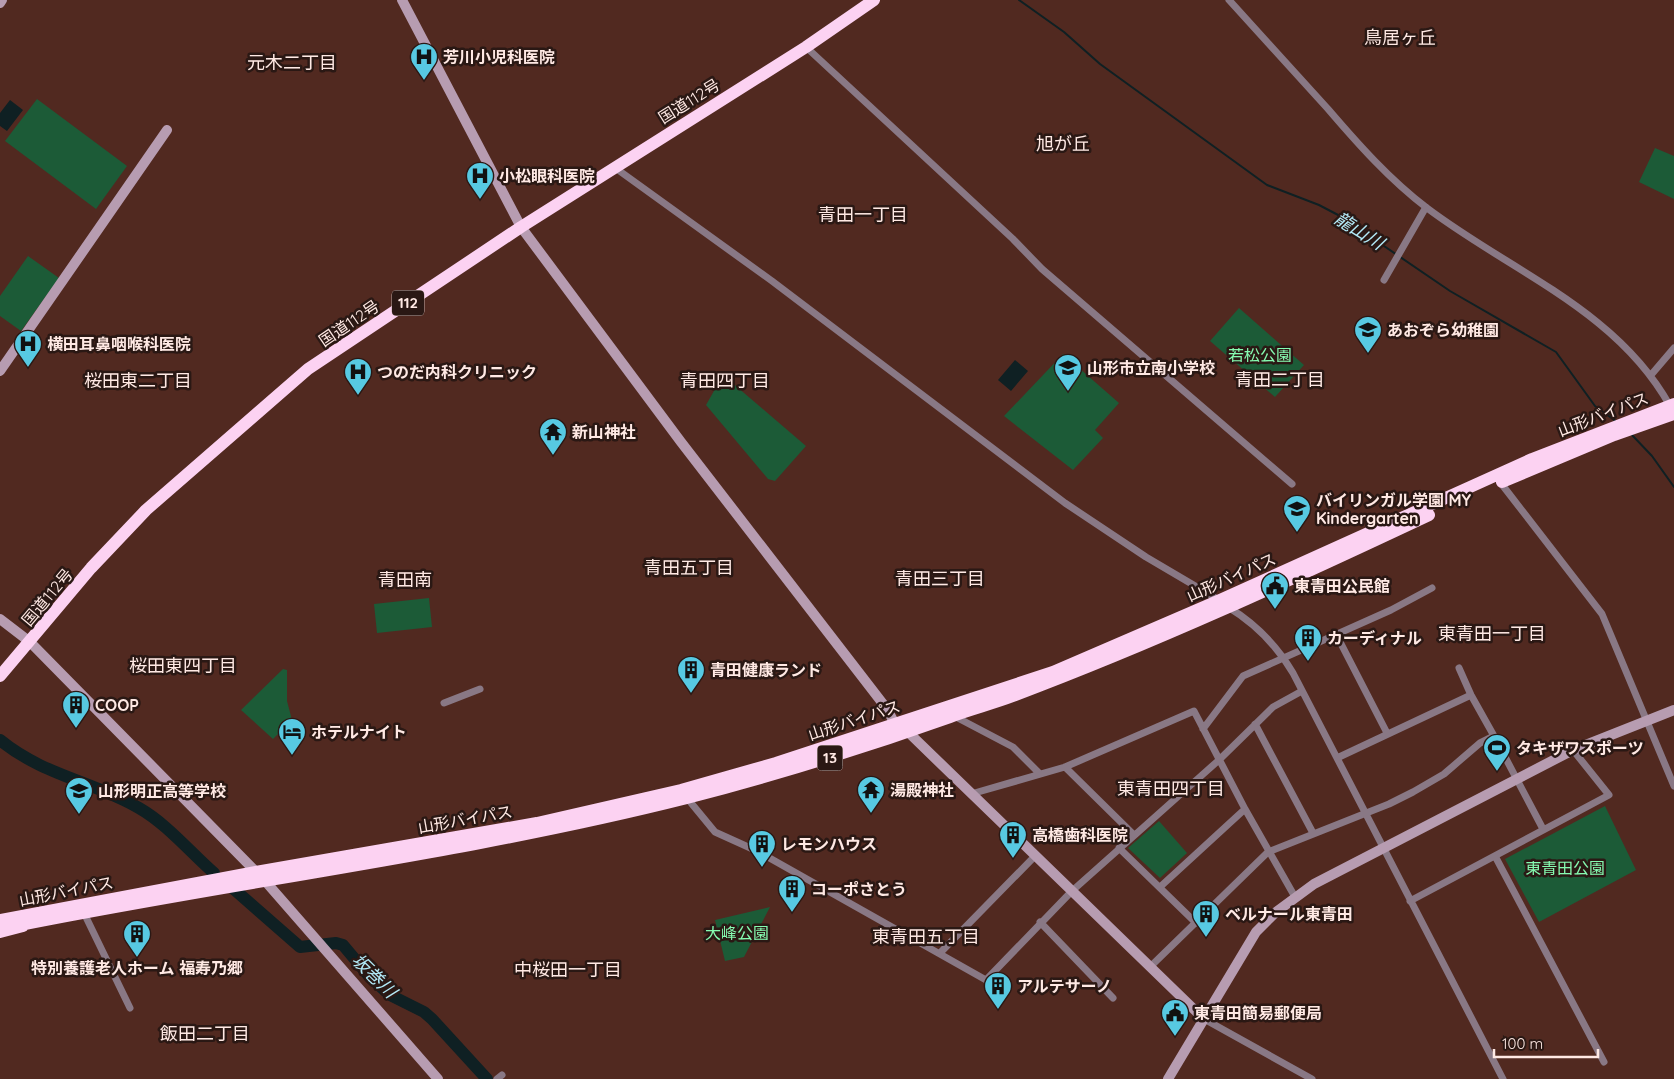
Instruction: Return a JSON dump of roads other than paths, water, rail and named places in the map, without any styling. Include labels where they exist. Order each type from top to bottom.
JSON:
[{"type":"highway","name":"国道112号","points":[[0,676],[91,568],[146,510],[308,370],[521,227],[806,47],[874,0]]},
{"type":"highway","name":"山形バイパス","points":[[0,920],[266,882],[530,834],[687,798],[829,758],[1012,697],[1087,668],[1532,459],[1673,408]]},
{"type":"highway","name":"山形バイパス","points":[[0,930],[64,916],[79,909],[256,872],[537,823],[672,792],[776,763],[1053,672],[1224,604],[1612,431]]},
{"type":"highway","points":[[0,915],[79,909]]},
{"type":"street","points":[[402,0],[521,227],[681,442],[881,702],[895,724],[908,732],[1204,1019],[1312,1079]]},
{"type":"street","points":[[1229,0],[1358,143],[1426,207],[1589,314],[1651,375],[1673,408]]},
{"type":"street","points":[[806,47],[1013,239],[1048,274],[1292,484]]},
{"type":"street","points":[[0,371],[167,130]]},
{"type":"street","points":[[614,167],[772,281],[1065,503],[1146,558],[1251,622],[1284,658],[1502,1079]]},
{"type":"street","points":[[1384,280],[1426,207]]},
{"type":"street","points":[[1651,375],[1674,348]]},
{"type":"street","points":[[1500,482],[1602,614],[1674,786]]},
{"type":"street","points":[[1203,729],[1243,676],[1391,610],[1432,588]]},
{"type":"street","points":[[0,619],[30,642],[266,882],[438,1079]]},
{"type":"street","points":[[1336,634],[1387,733]]},
{"type":"street","points":[[1459,668],[1471,695],[1544,829]]},
{"type":"street","points":[[444,703],[480,689]]},
{"type":"street","points":[[687,798],[715,832],[757,851],[986,980],[1072,891],[1219,760],[1273,707],[1302,691]]},
{"type":"street","points":[[1337,758],[1471,695]]},
{"type":"street","points":[[1168,1079],[1256,932],[1295,897],[1314,884],[1573,750],[1674,710]]},
{"type":"street","points":[[971,794],[1065,767],[1194,711],[1268,852],[1295,897]]},
{"type":"street","points":[[953,716],[1013,747],[1040,774]]},
{"type":"street","points":[[1255,724],[1313,833]]},
{"type":"street","points":[[1150,968],[1268,852],[1413,792],[1444,774],[1480,743],[1494,736]]},
{"type":"street","points":[[1410,901],[1609,795],[1573,750]]},
{"type":"street","points":[[1065,767],[1134,835]]},
{"type":"street","points":[[1160,887],[1245,809]]},
{"type":"street","points":[[1119,848],[1196,923]]},
{"type":"street","points":[[940,953],[1035,856]]},
{"type":"street","points":[[1495,856],[1604,1062]]},
{"type":"street","points":[[79,909],[130,1008]]},
{"type":"street","points":[[1040,922],[1113,998]]},
{"type":"waterway","name":"龍山川","points":[[1019,0],[1064,32],[1100,64],[1267,185],[1319,205],[1340,216],[1450,291],[1556,352],[1595,406],[1617,422]]},
{"type":"waterway","name":"龍山川","points":[[1632,435],[1652,456],[1674,487]]},
{"type":"waterway","name":"坂巻川","points":[[0,740],[34,762],[104,791],[139,808],[169,830],[214,873]]},
{"type":"waterway","name":"坂巻川","points":[[227,883],[300,947],[336,943],[343,945],[369,976],[390,995],[424,1012],[432,1019],[487,1079]]},
{"type":"place","name":"芳川小児科医院","points":[[424,81]]},
{"type":"place","name":"小松眼科医院","points":[[480,200]]},
{"type":"place","name":"あおぞら幼稚園","points":[[1368,354]]},
{"type":"place","name":"横田耳鼻咽喉科医院","points":[[28,368]]},
{"type":"place","name":"山形市立南小学校","points":[[1068,392]]},
{"type":"place","name":"つのだ内科クリニック","points":[[358,396]]},
{"type":"place","name":"新山神社","points":[[553,456]]},
{"type":"place","name":"バイリンガル学園 MY Kindergarten","points":[[1297,533]]},
{"type":"place","name":"東青田公民館","points":[[1275,610]]},
{"type":"place","name":"カーディナル","points":[[1308,662]]},
{"type":"place","name":"青田健康ランド","points":[[691,694]]},
{"type":"place","name":"COOP","points":[[76,729]]},
{"type":"place","name":"ホテルナイト","points":[[292,756]]},
{"type":"place","name":"タキザワスポーツ","points":[[1497,772]]},
{"type":"place","name":"湯殿神社","points":[[871,814]]},
{"type":"place","name":"山形明正高等学校","points":[[79,815]]},
{"type":"place","name":"高橋歯科医院","points":[[1013,859]]},
{"type":"place","name":"レモンハウス","points":[[762,868]]},
{"type":"place","name":"コーポさとう","points":[[792,913]]},
{"type":"place","name":"ベルナール東青田","points":[[1206,938]]},
{"type":"place","name":"特別養護老人ホーム 福寿乃郷","points":[[137,958]]},
{"type":"place","name":"アルテサーノ","points":[[998,1010]]},
{"type":"place","name":"東青田簡易郵便局","points":[[1175,1037]]},
{"type":"district","name":"鳥居ヶ丘","points":[[1400,38]]},
{"type":"district","name":"元木二丁目","points":[[292,63]]},
{"type":"district","name":"旭が丘","points":[[1063,144]]},
{"type":"district","name":"青田一丁目","points":[[863,215]]},
{"type":"district","name":"青田二丁目","points":[[1280,380]]},
{"type":"district","name":"桜田東二丁目","points":[[138,381]]},
{"type":"district","name":"青田四丁目","points":[[725,381]]},
{"type":"district","name":"青田五丁目","points":[[689,568]]},
{"type":"district","name":"青田三丁目","points":[[940,579]]},
{"type":"district","name":"青田南","points":[[405,580]]},
{"type":"district","name":"東青田一丁目","points":[[1492,634]]},
{"type":"district","name":"桜田東四丁目","points":[[183,666]]},
{"type":"district","name":"東青田四丁目","points":[[1171,789]]},
{"type":"district","name":"東青田五丁目","points":[[926,937]]},
{"type":"district","name":"中桜田一丁目","points":[[568,970]]},
{"type":"district","name":"飯田二丁目","points":[[205,1034]]},
{"type":"park label","name":"若松公園","points":[[1260,355]]},
{"type":"park label","name":"東青田公園","points":[[1565,868]]},
{"type":"park label","name":"大峰公園","points":[[737,933]]}]
